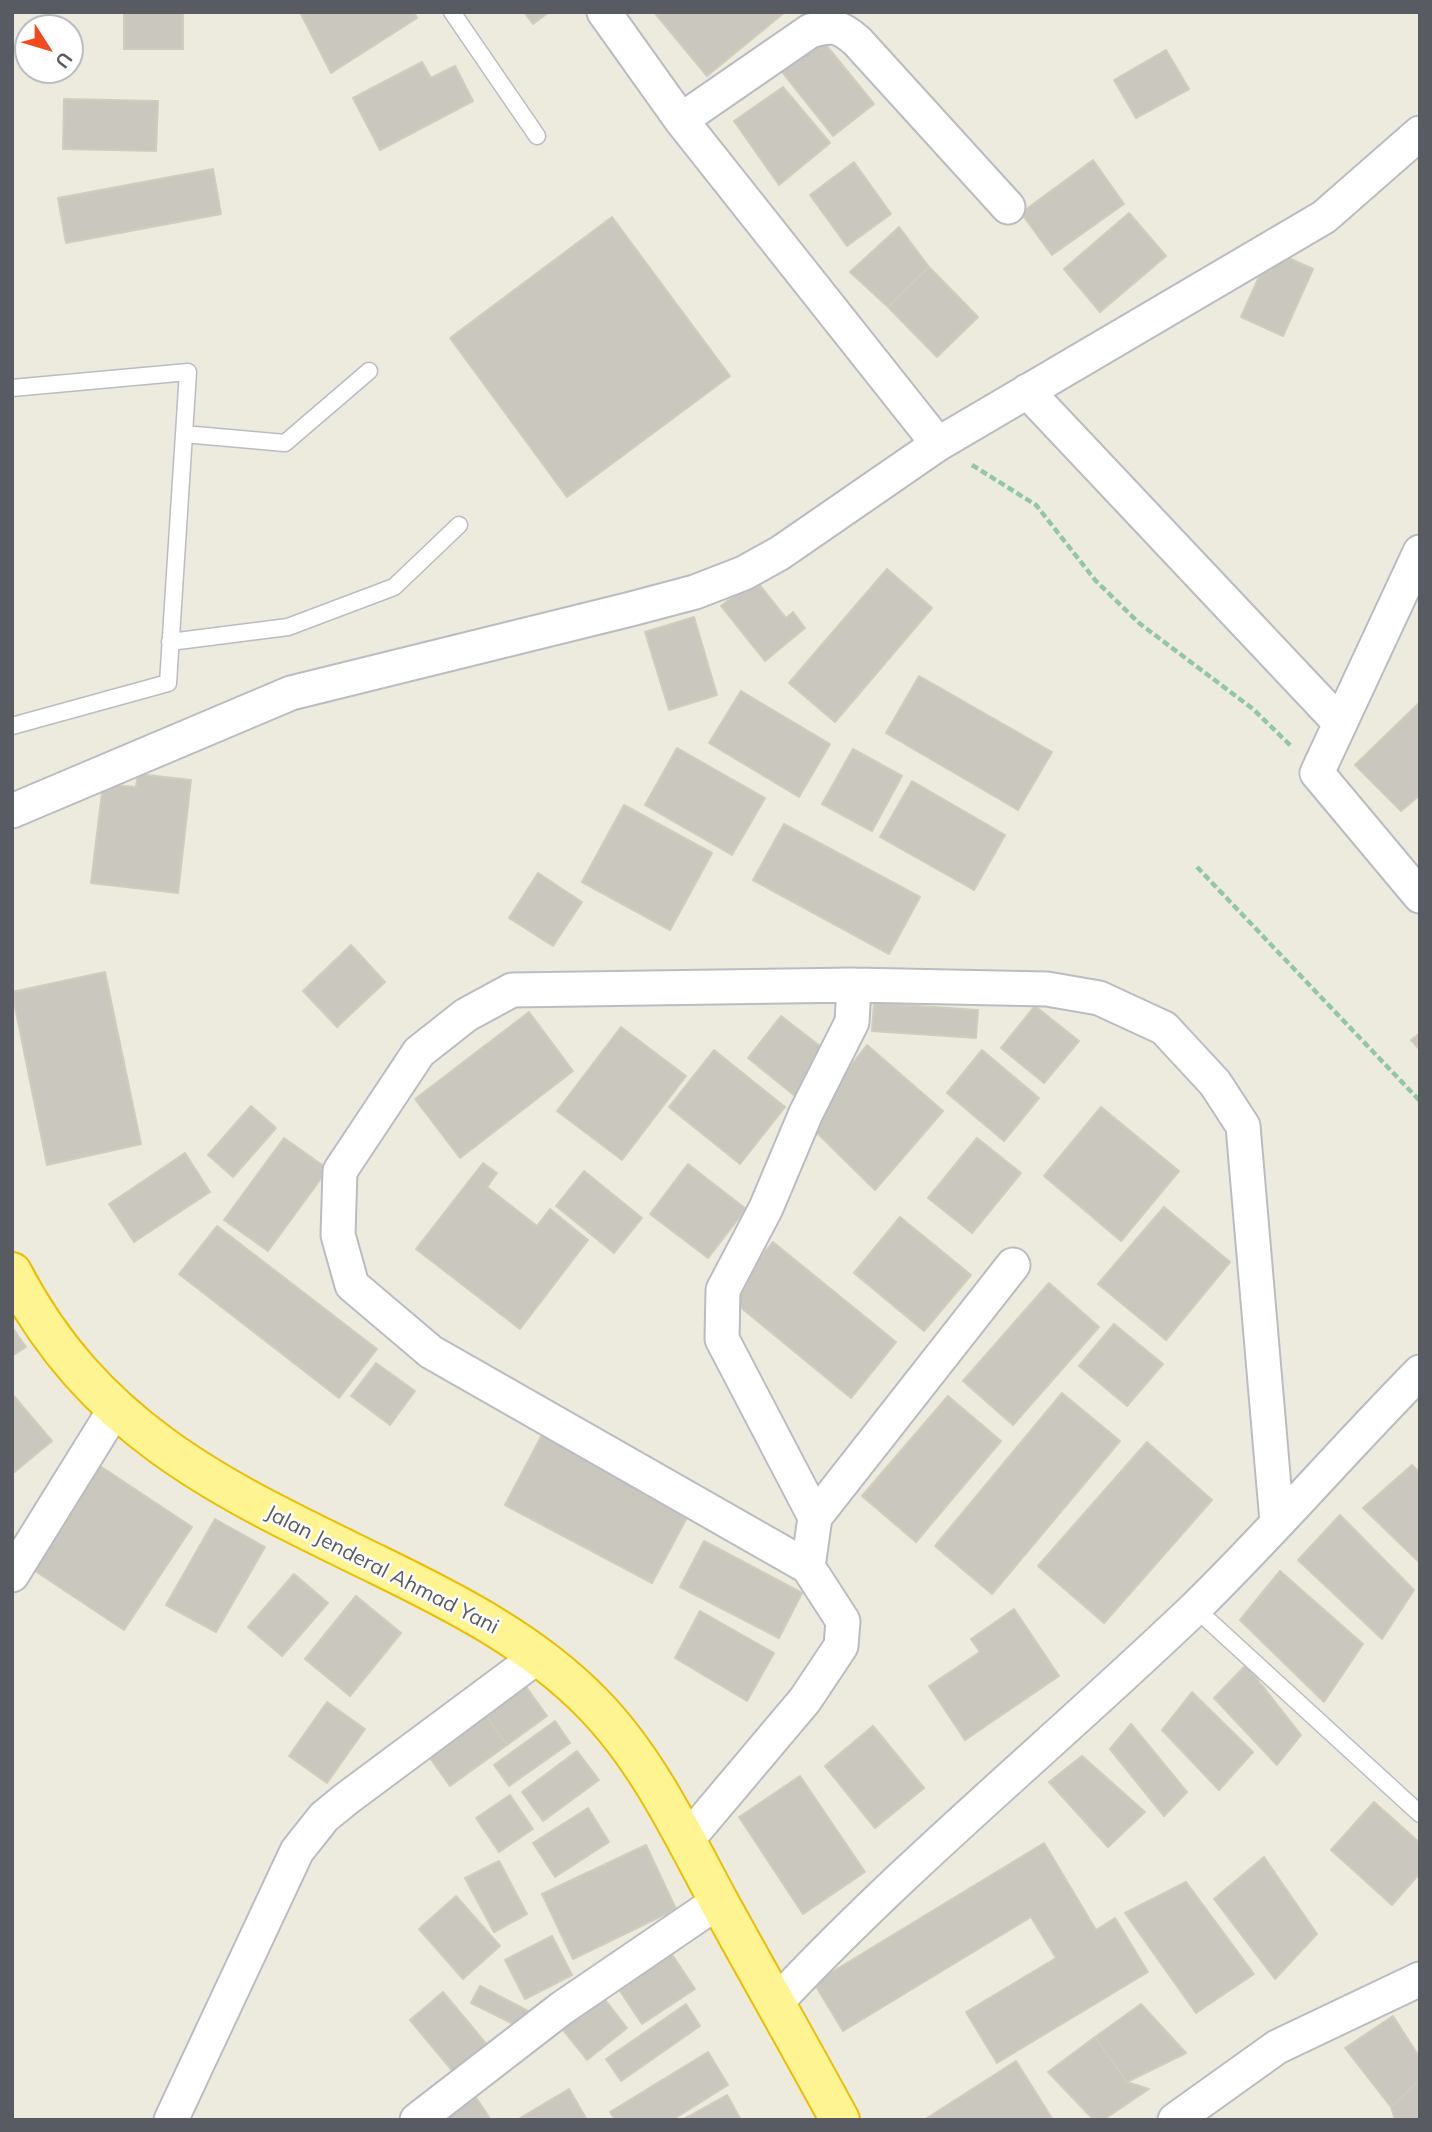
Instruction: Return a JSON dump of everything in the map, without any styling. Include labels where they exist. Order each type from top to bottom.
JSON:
[{"type":"highway","name":"Jalan Jenderal Ahmad Yani","points":[[12,1272],[55,1341],[115,1409],[159,1446],[248,1500],[496,1626],[593,1703],[617,1732],[687,1840],[840,2120]]},
{"type":"street","points":[[604,12],[681,120],[938,444]]},
{"type":"street","points":[[681,120],[810,31],[828,25],[841,27],[857,41],[1008,207]]},
{"type":"street","points":[[12,811],[291,693],[644,606],[695,592],[744,573],[780,553],[938,444],[1324,216],[1420,133]]},
{"type":"street","points":[[1027,391],[1340,723]]},
{"type":"street","points":[[1420,552],[1317,773],[1420,896]]},
{"type":"street","points":[[815,1517],[722,1339],[723,1290],[766,1208],[806,1113],[852,1022],[854,985]]},
{"type":"street","points":[[687,1840],[805,1700],[841,1646],[843,1621],[808,1567],[431,1352],[352,1285],[338,1235],[340,1171],[419,1052],[466,1015],[512,990],[854,985],[1047,989],[1099,999],[1164,1028],[1215,1083],[1244,1126],[1277,1522]]},
{"type":"street","points":[[808,1567],[815,1517],[1013,1265]]},
{"type":"street","points":[[776,2003],[834,1941],[958,1821],[1058,1735],[1195,1608],[1420,1372]]},
{"type":"street","points":[[12,1575],[115,1409]]},
{"type":"street","points":[[171,2120],[304,1843],[324,1817],[537,1657]]},
{"type":"street","points":[[417,2120],[562,2008],[719,1901]]},
{"type":"street","points":[[1175,2120],[1277,2046],[1420,1979]]},
{"type":"lane","points":[[452,12],[537,136]]},
{"type":"lane","points":[[184,434],[285,443],[369,371]]},
{"type":"lane","points":[[12,388],[188,372],[167,683],[12,726]]},
{"type":"lane","points":[[170,642],[288,627],[394,587],[458,525]]},
{"type":"lane","points":[[1195,1608],[1420,1814]]},
{"type":"path","points":[[938,444],[1036,505],[1095,580],[1139,623],[1253,709],[1317,773]]},
{"type":"path","points":[[1197,867],[1420,1101]]},
{"type":"building","points":[[124,12],[183,12],[183,49],[124,49]]},
{"type":"building","points":[[300,12],[414,12],[417,18],[331,73]]},
{"type":"building","points":[[524,12],[549,12],[533,24]]},
{"type":"building","points":[[654,12],[785,12],[707,76]]},
{"type":"building","points":[[822,40],[874,104],[833,136],[782,72]]},
{"type":"building","points":[[1166,50],[1189,89],[1136,118],[1114,80]]},
{"type":"building","points":[[422,62],[431,78],[455,66],[473,101],[380,150],[353,98]]},
{"type":"building","points":[[783,87],[830,143],[779,185],[734,121]]},
{"type":"building","points":[[64,99],[158,101],[156,151],[63,149]]},
{"type":"building","points":[[1093,160],[1124,204],[1052,255],[1021,213]]},
{"type":"building","points":[[854,162],[891,214],[847,246],[810,195]]},
{"type":"building","points":[[213,169],[221,214],[66,243],[58,198]]},
{"type":"building","points":[[1129,213],[1166,256],[1100,312],[1064,269]]},
{"type":"building","points":[[612,217],[730,376],[567,497],[450,338]]},
{"type":"building","points":[[899,227],[929,267],[888,307],[850,272]]},
{"type":"building","points":[[1271,250],[1313,269],[1283,336],[1241,317]]},
{"type":"building","points":[[929,267],[978,317],[937,357],[888,307]]},
{"type":"building","points":[[887,569],[932,608],[835,722],[789,683]]},
{"type":"building","points":[[755,579],[786,618],[793,612],[805,628],[765,661],[721,606]]},
{"type":"building","points":[[694,617],[717,695],[669,710],[645,632]]},
{"type":"building","points":[[919,676],[1052,752],[1018,810],[886,733]]},
{"type":"building","points":[[741,691],[830,744],[799,797],[709,743]]},
{"type":"building","points":[[1420,702],[1420,795],[1401,811],[1355,765]]},
{"type":"building","points":[[677,748],[765,798],[732,855],[645,805]]},
{"type":"building","points":[[853,749],[902,776],[872,831],[822,804]]},
{"type":"building","points":[[138,774],[191,780],[178,893],[91,883],[103,784],[136,787]]},
{"type":"building","points":[[912,781],[1005,835],[974,890],[880,837]]},
{"type":"building","points":[[624,805],[712,853],[670,930],[582,882]]},
{"type":"building","points":[[784,824],[920,897],[889,954],[753,880]]},
{"type":"building","points":[[538,873],[582,902],[553,946],[509,918]]},
{"type":"building","points":[[351,945],[385,982],[337,1027],[303,991]]},
{"type":"building","points":[[105,972],[141,1144],[47,1165],[12,992]]},
{"type":"building","points":[[874,1003],[978,1010],[976,1038],[872,1031]]},
{"type":"building","points":[[1035,1006],[1079,1041],[1044,1083],[1001,1048]]},
{"type":"building","points":[[529,1012],[573,1071],[460,1158],[415,1099]]},
{"type":"building","points":[[781,1016],[829,1053],[795,1096],[748,1058]]},
{"type":"building","points":[[621,1027],[686,1076],[622,1160],[557,1111]]},
{"type":"building","points":[[1420,1033],[1420,1050],[1411,1040]]},
{"type":"building","points":[[867,1045],[943,1111],[875,1190],[806,1122]]},
{"type":"building","points":[[714,1050],[785,1107],[740,1164],[669,1107]]},
{"type":"building","points":[[982,1050],[1039,1098],[1004,1141],[947,1093]]},
{"type":"building","points":[[251,1106],[276,1128],[233,1177],[208,1155]]},
{"type":"building","points":[[1101,1107],[1179,1171],[1121,1241],[1044,1176]]},
{"type":"building","points":[[284,1138],[328,1169],[268,1251],[224,1220]]},
{"type":"building","points":[[977,1138],[1021,1173],[972,1233],[928,1198]]},
{"type":"building","points":[[185,1153],[210,1192],[134,1242],[109,1204]]},
{"type":"building","points":[[483,1163],[497,1173],[487,1187],[537,1226],[550,1209],[588,1240],[520,1329],[416,1249]]},
{"type":"building","points":[[688,1164],[746,1209],[708,1258],[650,1214]]},
{"type":"building","points":[[584,1171],[642,1218],[614,1253],[556,1206]]},
{"type":"building","points":[[1164,1207],[1230,1262],[1166,1340],[1098,1284]]},
{"type":"building","points":[[900,1217],[971,1275],[924,1331],[854,1273]]},
{"type":"building","points":[[217,1226],[377,1349],[339,1398],[179,1274]]},
{"type":"building","points":[[773,1242],[896,1342],[851,1398],[728,1297]]},
{"type":"building","points":[[1049,1283],[1099,1327],[1013,1425],[963,1381]]},
{"type":"building","points":[[1114,1324],[1163,1364],[1127,1406],[1079,1366]]},
{"type":"building","points":[[12,1327],[26,1347],[12,1356]]},
{"type":"building","points":[[376,1363],[415,1391],[390,1425],[351,1396]]},
{"type":"building","points":[[1062,1393],[1120,1441],[992,1594],[935,1546]]},
{"type":"building","points":[[12,1394],[52,1441],[12,1474]]},
{"type":"building","points":[[948,1396],[1001,1441],[916,1542],[862,1496]]},
{"type":"building","points":[[543,1433],[690,1512],[652,1583],[505,1505]]},
{"type":"building","points":[[1147,1442],[1212,1500],[1104,1623],[1038,1566]]},
{"type":"building","points":[[82,1454],[192,1527],[124,1630],[14,1557]]},
{"type":"building","points":[[1412,1465],[1420,1473],[1420,1563],[1363,1508]]},
{"type":"building","points":[[1340,1515],[1414,1590],[1382,1639],[1298,1560]]},
{"type":"building","points":[[215,1519],[265,1547],[216,1632],[166,1605]]},
{"type":"building","points":[[704,1541],[802,1593],[779,1638],[680,1587]]},
{"type":"building","points":[[1280,1571],[1363,1644],[1324,1702],[1240,1620]]},
{"type":"building","points":[[294,1574],[328,1603],[282,1656],[248,1627]]},
{"type":"building","points":[[356,1596],[401,1633],[350,1696],[305,1659]]},
{"type":"building","points":[[1014,1609],[1059,1676],[965,1740],[929,1686],[980,1652],[971,1639]]},
{"type":"building","points":[[700,1611],[774,1653],[747,1701],[675,1658]]},
{"type":"building","points":[[1246,1665],[1301,1735],[1277,1765],[1214,1698]]},
{"type":"building","points":[[519,1677],[547,1716],[507,1745],[479,1705]]},
{"type":"building","points":[[1192,1692],[1253,1752],[1219,1790],[1162,1730]]},
{"type":"building","points":[[327,1702],[365,1729],[327,1783],[289,1756]]},
{"type":"building","points":[[479,1705],[507,1745],[450,1786],[422,1747]]},
{"type":"building","points":[[555,1721],[570,1743],[509,1786],[494,1765]]},
{"type":"building","points":[[1131,1724],[1187,1792],[1164,1816],[1110,1749]]},
{"type":"building","points":[[873,1726],[924,1788],[875,1828],[825,1766]]},
{"type":"building","points":[[577,1751],[599,1780],[543,1821],[522,1792]]},
{"type":"building","points":[[1082,1756],[1145,1812],[1108,1847],[1049,1782]]},
{"type":"building","points":[[800,1776],[865,1872],[803,1914],[739,1817]]},
{"type":"building","points":[[510,1795],[533,1829],[499,1852],[476,1818]]},
{"type":"building","points":[[1374,1802],[1420,1843],[1420,1873],[1392,1905],[1331,1850]]},
{"type":"building","points":[[588,1808],[609,1842],[555,1877],[533,1843]]},
{"type":"building","points":[[1044,1843],[1096,1930],[1115,1918],[1148,1972],[997,2063],[966,2012],[1056,1958],[1031,1917],[843,2031],[814,1983]]},
{"type":"building","points":[[646,1845],[676,1909],[573,1959],[542,1894]]},
{"type":"building","points":[[1264,1857],[1317,1934],[1275,1979],[1214,1899]]},
{"type":"building","points":[[499,1861],[527,1914],[494,1932],[465,1878]]},
{"type":"building","points":[[1186,1882],[1254,1974],[1196,2013],[1125,1913]]},
{"type":"building","points":[[456,1896],[500,1946],[463,1979],[419,1929]]},
{"type":"building","points":[[552,1936],[572,1975],[525,1999],[505,1960]]},
{"type":"building","points":[[665,1944],[695,1989],[642,2024],[612,1979]]},
{"type":"building","points":[[480,1986],[534,2014],[526,2030],[471,2003]]},
{"type":"building","points":[[596,1988],[627,2028],[587,2060],[555,2020]]},
{"type":"building","points":[[443,1992],[488,2046],[455,2074],[410,2020]]},
{"type":"building","points":[[686,2004],[700,2026],[621,2081],[606,2059]]},
{"type":"building","points":[[1141,2004],[1186,2053],[1127,2082],[1095,2037]]},
{"type":"building","points":[[1393,2016],[1420,2058],[1420,2080],[1391,2107],[1345,2048]]},
{"type":"building","points":[[1095,2037],[1127,2082],[1149,2089],[1103,2120],[1094,2120],[1048,2072]]},
{"type":"building","points":[[708,2052],[728,2085],[672,2120],[615,2120],[610,2112]]},
{"type":"building","points":[[1016,2061],[1053,2120],[924,2120]]},
{"type":"building","points":[[1420,2080],[1420,2120],[1395,2120],[1391,2107]]},
{"type":"building","points":[[569,2089],[587,2120],[521,2120],[520,2118]]},
{"type":"building","points":[[727,2095],[741,2120],[682,2120]]},
{"type":"building","points":[[475,2096],[491,2120],[442,2120]]}]
